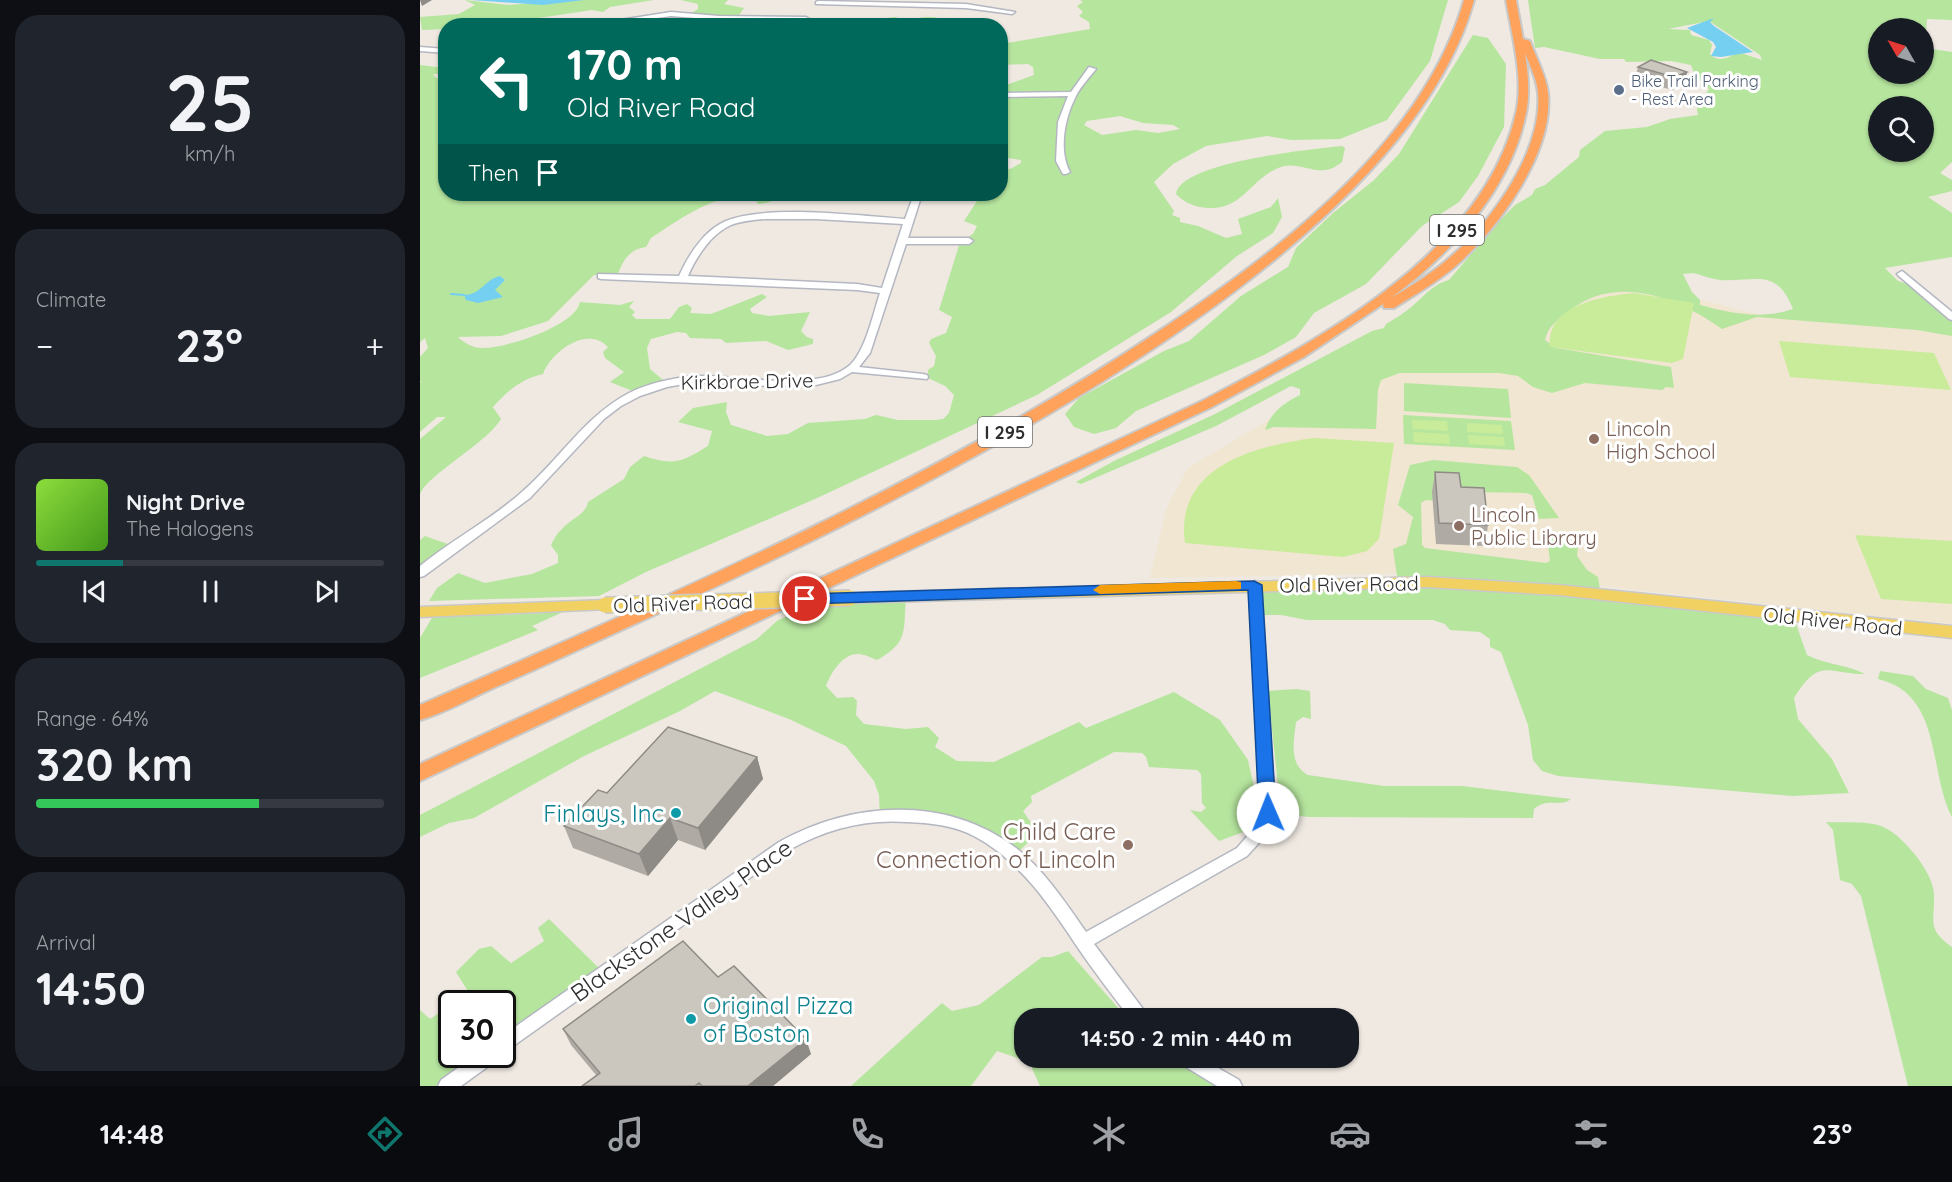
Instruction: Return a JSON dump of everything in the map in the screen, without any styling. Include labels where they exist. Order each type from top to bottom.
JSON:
[{"type":"highway","name":"I 295","points":[[420,713],[716,579],[868,506],[1023,422],[1177,325],[1287,243],[1332,202],[1379,154],[1412,114],[1436,78],[1455,44],[1469,0]]},
{"type":"highway","name":"I 295","points":[[420,773],[1114,448],[1257,378],[1323,339],[1395,288],[1449,239],[1487,191],[1511,147],[1522,105],[1522,67],[1511,0]]},
{"type":"highway","points":[[1257,378],[1331,343],[1437,274],[1466,249],[1501,206],[1530,153],[1543,99],[1511,0]]},
{"type":"main road","name":"Old River Road","points":[[420,612],[1382,582],[1510,586],[1952,632]]},
{"type":"street","points":[[808,18],[819,1],[966,6],[1012,12]]},
{"type":"street","points":[[642,18],[671,14],[719,18]]},
{"type":"street","points":[[420,49],[438,50]]},
{"type":"street","points":[[1066,172],[1060,161],[1062,125],[1073,94],[1092,69]]},
{"type":"street","points":[[1008,95],[1073,94]]},
{"type":"street","points":[[850,369],[862,361],[916,201]]},
{"type":"street","points":[[682,279],[687,268],[717,230],[747,218],[908,222]]},
{"type":"street","points":[[903,241],[969,241]]},
{"type":"street","points":[[1902,274],[1952,316]]},
{"type":"street","points":[[601,276],[857,286],[885,291]]},
{"type":"street","points":[[850,369],[923,377]]},
{"type":"street","name":"Kirkbrae Drive","points":[[420,573],[528,494],[597,416],[627,397],[653,387],[681,381],[704,379],[804,383],[836,376],[850,369]]},
{"type":"street","points":[[1083,942],[1237,856],[1252,844],[1263,829],[1268,813],[1268,795],[1254,585]]},
{"type":"street","name":"Blackstone Valley Place","points":[[516,1036],[773,852],[813,831],[850,820],[888,815],[921,815],[951,821],[984,833],[1002,844],[1025,865],[1132,1008]]},
{"type":"street","points":[[447,1086],[472,1068]]},
{"type":"street","points":[[1203,1068],[1233,1086]]},
{"type":"shaded area","name":"Lincoln High School","points":[[1630,289],[1675,293],[1757,314],[1952,333],[1952,624],[1544,580],[1438,573],[1150,578],[1166,509],[1188,468],[1284,411],[1541,327],[1581,296]]},
{"type":"green space","points":[[465,0],[508,5],[580,0],[654,0],[610,7],[603,12],[592,10],[539,18],[438,18],[438,29],[422,30],[420,17],[459,14],[475,5]]},
{"type":"green space","points":[[681,0],[728,0],[724,4],[744,8],[737,18],[701,18],[688,15],[698,9],[698,4]]},
{"type":"green space","points":[[1080,0],[1448,0],[1430,61],[1387,120],[1340,139],[1291,140],[1267,136],[1206,146],[1173,164],[1154,182],[1174,211],[1172,215],[1180,218],[1180,222],[1198,226],[1226,238],[1242,234],[1238,219],[1271,207],[1278,198],[1282,217],[1273,233],[1237,256],[1171,312],[1037,395],[815,499],[646,572],[599,596],[429,601],[437,588],[458,573],[485,583],[532,574],[558,563],[558,555],[551,545],[559,532],[581,514],[588,502],[624,479],[630,467],[644,456],[663,461],[678,461],[708,446],[712,431],[678,422],[693,408],[727,402],[726,412],[731,425],[767,436],[788,434],[808,423],[865,419],[876,415],[898,420],[943,419],[949,413],[954,395],[945,386],[928,378],[928,370],[934,366],[936,356],[929,343],[931,339],[946,333],[952,317],[939,310],[960,242],[973,234],[977,226],[964,221],[977,201],[1008,201],[1008,169],[1021,163],[1021,160],[1008,158],[1008,84],[1034,75],[1033,67],[1028,64],[1008,65],[1008,43],[1090,29],[1089,22],[1079,16],[1083,12],[1077,6],[1083,2]],"holes":[[[1120,116],[1143,123],[1173,125],[1180,129],[1158,133],[1136,130],[1102,135],[1084,125],[1087,121]]]},
{"type":"green space","points":[[1528,0],[1952,0],[1952,20],[1868,18],[1868,84],[1934,84],[1934,49],[1952,52],[1952,162],[1940,173],[1952,180],[1952,191],[1928,197],[1952,213],[1952,257],[1885,268],[1898,281],[1917,287],[1952,317],[1952,336],[1917,330],[1757,317],[1722,329],[1686,307],[1666,299],[1626,292],[1606,294],[1586,300],[1568,312],[1551,327],[1545,340],[1556,348],[1671,367],[1674,388],[1666,387],[1662,390],[1585,383],[1552,393],[1533,387],[1518,376],[1499,373],[1400,373],[1381,380],[1378,390],[1376,429],[1274,427],[1265,430],[1279,409],[1300,395],[1300,389],[1291,386],[1216,426],[1081,484],[1076,482],[1114,461],[1215,414],[1372,331],[1384,328],[1432,288],[1449,280],[1515,205],[1532,195],[1535,189],[1545,185],[1579,157],[1580,150],[1605,131],[1647,127],[1670,119],[1698,115],[1695,97],[1705,95],[1709,89],[1695,75],[1691,65],[1671,61],[1626,62],[1624,59],[1600,59],[1544,47],[1535,48]],"holes":[[[1709,21],[1760,55],[1762,60],[1738,52],[1727,58],[1716,58],[1710,54],[1712,45],[1709,40],[1691,35],[1690,30],[1668,29]],[[1693,273],[1720,280],[1755,279],[1772,282],[1780,287],[1793,309],[1758,315],[1734,313],[1700,305],[1700,300],[1692,292],[1683,274]]]},
{"type":"green space","points":[[1473,35],[1488,38],[1506,64],[1504,127],[1478,176],[1459,202],[1422,226],[1366,284],[1314,313],[1296,337],[1264,355],[1136,411],[1116,428],[1094,434],[1074,427],[1065,414],[1079,398],[1164,351],[1189,341],[1241,296],[1288,267],[1296,248],[1333,213],[1373,181],[1399,154]]},
{"type":"green space","points":[[420,65],[438,67],[438,74],[433,74],[438,78],[438,201],[718,201],[687,215],[651,238],[646,247],[628,256],[618,274],[594,275],[548,321],[501,336],[458,337],[463,341],[482,348],[522,340],[566,319],[576,311],[580,302],[620,305],[634,301],[629,307],[635,312],[632,315],[636,319],[670,319],[679,307],[687,304],[692,308],[690,313],[711,314],[762,294],[767,297],[750,309],[752,313],[769,316],[810,312],[801,331],[813,339],[813,344],[788,350],[766,341],[726,343],[721,339],[690,338],[686,333],[677,332],[651,339],[647,348],[650,369],[669,385],[640,394],[610,382],[624,372],[605,358],[603,352],[608,347],[600,341],[580,340],[554,357],[543,374],[522,382],[504,396],[493,407],[501,419],[493,429],[424,487],[420,495],[420,439],[446,417],[437,417],[420,432],[420,382],[423,382],[420,381],[420,357],[428,348],[425,338],[420,342]]},
{"type":"green space","points":[[1342,146],[1345,148],[1342,162],[1334,167],[1321,170],[1284,166],[1272,171],[1237,200],[1227,205],[1215,208],[1200,207],[1181,199],[1176,194],[1183,183],[1200,173],[1223,166],[1278,154]]},
{"type":"green space","points":[[756,201],[771,201],[761,204]]},
{"type":"green space","points":[[1634,293],[1694,303],[1683,359],[1672,363],[1550,347],[1551,333],[1557,321],[1566,312],[1592,300]]},
{"type":"green space","points":[[1779,341],[1934,353],[1951,390],[1790,377]]},
{"type":"green space","points":[[1404,383],[1508,389],[1511,418],[1404,411]]},
{"type":"green space","points":[[1403,415],[1511,421],[1515,450],[1404,444]]},
{"type":"green space","points":[[1412,420],[1447,421],[1448,431],[1413,429]]},
{"type":"green space","points":[[1467,423],[1502,425],[1503,434],[1467,432]]},
{"type":"green space","points":[[1413,432],[1449,434],[1450,444],[1414,442]]},
{"type":"green space","points":[[1468,435],[1504,437],[1505,446],[1469,444]]},
{"type":"green space","points":[[1314,438],[1394,443],[1379,539],[1367,551],[1343,557],[1185,543],[1185,517],[1192,496],[1205,478],[1223,465],[1244,455],[1267,447]]},
{"type":"green space","points":[[1433,460],[1517,467],[1529,475],[1559,518],[1539,519],[1532,495],[1526,493],[1476,492],[1469,503],[1426,500],[1421,503],[1422,545],[1425,548],[1546,563],[1550,561],[1547,537],[1567,537],[1578,546],[1577,556],[1587,570],[1598,577],[1601,596],[1794,618],[1807,655],[1865,674],[1825,670],[1818,672],[1803,685],[1794,698],[1798,719],[1832,759],[1849,793],[1793,796],[1558,776],[1542,771],[1533,760],[1528,725],[1501,652],[1490,647],[1490,639],[1480,632],[1450,630],[1445,624],[1433,620],[1307,620],[1281,615],[1258,615],[1259,586],[1398,583],[1393,549],[1406,544],[1413,517],[1398,505],[1410,465]]},
{"type":"green space","points":[[1855,535],[1952,541],[1952,604],[1881,599]]},
{"type":"green space","points":[[425,536],[456,547],[420,575],[420,540]]},
{"type":"green space","points":[[906,598],[904,628],[895,648],[877,660],[860,654],[847,657],[834,670],[826,686],[837,698],[853,697],[857,701],[856,715],[864,724],[906,729],[928,727],[939,738],[935,747],[957,761],[994,762],[1079,722],[1086,728],[1174,692],[1220,720],[1248,760],[1258,805],[1246,831],[1219,841],[1190,810],[1201,812],[1206,808],[1202,803],[1201,774],[1197,770],[1149,767],[1142,753],[1114,752],[1031,796],[1032,802],[1023,811],[1038,833],[1015,855],[981,837],[950,826],[880,819],[879,795],[874,781],[846,746],[789,719],[715,691],[680,711],[584,756],[474,818],[449,823],[420,837],[420,815],[757,639],[778,620],[826,602]]},
{"type":"green space","points":[[491,609],[505,615],[563,612],[532,626],[538,630],[420,678],[420,638],[436,611]]},
{"type":"green space","points":[[1880,671],[1913,676],[1926,689],[1948,698],[1952,710],[1952,817],[1939,779],[1924,717],[1914,701],[1899,687],[1878,679]]},
{"type":"green space","points":[[1296,689],[1310,691],[1311,719],[1303,717],[1296,722],[1294,744],[1297,765],[1308,775],[1384,786],[1462,786],[1571,799],[1563,803],[1539,805],[1534,809],[1533,818],[1309,817],[1281,814],[1268,691]]},
{"type":"green space","points":[[1826,822],[1865,823],[1887,829],[1905,843],[1928,874],[1934,894],[1935,929],[1938,935],[1952,947],[1952,1086],[1908,1086],[1861,896],[1852,884],[1840,880],[1833,830]]},
{"type":"green space","points":[[549,919],[605,974],[516,1041],[516,990],[467,990],[456,972],[479,949],[491,946],[511,963],[544,941],[538,928]]},
{"type":"green space","points":[[1068,951],[1118,1008],[1014,1008],[1014,1057],[997,1051],[971,1086],[851,1086],[942,1003],[952,1011],[979,1005],[1042,957],[1052,957]]},
{"type":"green space","points":[[420,1010],[430,1019],[438,1014],[438,1068],[480,1068],[455,1086],[420,1086]]},
{"type":"green space","points":[[1032,1068],[1199,1068],[1228,1086],[1040,1086]]},
{"type":"water","points":[[471,0],[584,0],[543,5]]},
{"type":"water","points":[[1714,18],[1710,22],[1714,26],[1753,52],[1721,57],[1711,56],[1716,47],[1713,42],[1687,28]]},
{"type":"water","points":[[500,276],[505,280],[495,290],[503,297],[478,303],[466,300],[464,295],[479,290],[490,280]]},
{"type":"building","points":[[1651,60],[1687,72],[1674,77],[1638,67]]},
{"type":"building","points":[[1435,472],[1459,473],[1461,487],[1484,488],[1488,525],[1439,523]]},
{"type":"building","name":"Finlays, Inc","points":[[668,727],[757,757],[698,828],[670,818],[639,854],[564,826],[598,790],[607,793]]},
{"type":"building","name":"Original Pizza of Boston","points":[[683,941],[718,977],[734,966],[806,1039],[748,1086],[702,1086],[699,1083],[695,1086],[582,1086],[600,1073],[563,1029]]},
{"type":"waterway","points":[[451,294],[464,295]]},
{"type":"slow traffic","points":[[1100,590],[1236,586]]},
{"type":"place","name":"Bike Trail Parking - Rest Area","points":[[1619,90]]},
{"type":"place","name":"Lincoln High School","points":[[1594,439]]},
{"type":"place","name":"Lincoln Public Library","points":[[1459,526]]},
{"type":"place","name":"Finlays, Inc","points":[[676,813]]},
{"type":"place","name":"Child Care Connection of Lincoln","points":[[1128,845]]},
{"type":"place","name":"Original Pizza of Boston","points":[[691,1019]]},
{"type":"route","points":[[805,599],[1254,585],[1268,813]]}]
